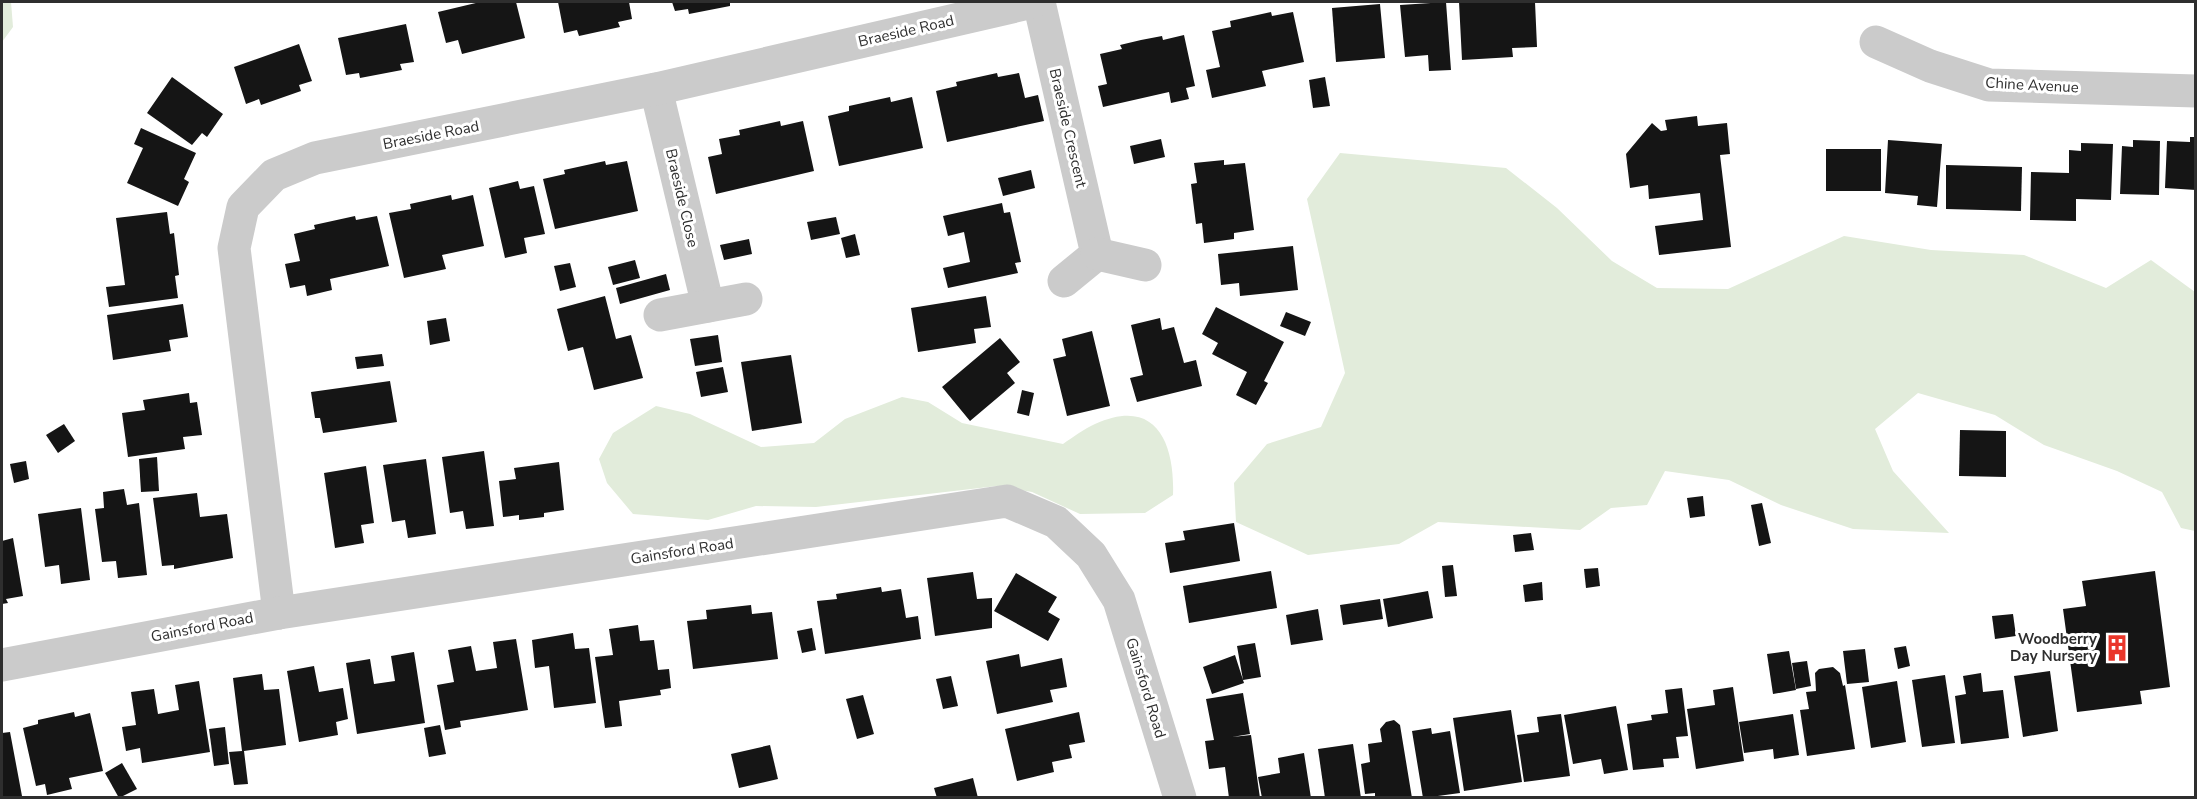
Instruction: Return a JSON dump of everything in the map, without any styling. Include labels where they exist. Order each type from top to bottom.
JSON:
[{"type":"street","name":"Braeside Road","points":[[279,613],[234,248],[243,207],[274,175],[315,158],[656,89],[1033,2]]},
{"type":"street","name":"Braeside Crescent","points":[[1038,2],[1097,254]]},
{"type":"street","name":"Chine Avenue","points":[[1876,42],[1930,66],[1989,85],[2196,91]]},
{"type":"street","name":"Braeside Close","points":[[656,89],[708,306]]},
{"type":"street","points":[[1065,281],[1097,254],[1145,265]]},
{"type":"street","points":[[660,315],[746,299]]},
{"type":"street","name":"Gainsford Road","points":[[2,665],[279,613],[1007,501],[1056,522],[1091,555],[1119,600],[1180,798]]},
{"type":"green space","points":[[2,2],[11,2],[13,27],[2,42]]},
{"type":"green space","points":[[1340,153],[1506,168],[1557,208],[1612,261],[1657,288],[1728,289],[1844,236],[1931,250],[2024,255],[2106,288],[2151,260],[2195,292],[2195,531],[2181,528],[2162,492],[2117,471],[2044,445],[1995,415],[1918,393],[1875,429],[1893,471],[1949,533],[1853,529],[1781,505],[1729,480],[1665,471],[1647,505],[1611,508],[1580,530],[1438,522],[1399,544],[1308,555],[1236,522],[1234,483],[1267,444],[1321,427],[1345,373],[1307,199]]},
{"type":"green space","points":[[902,397],[928,402],[962,423],[1063,444],[1091,426],[1116,417],[1133,416],[1147,420],[1158,430],[1165,442],[1173,476],[1173,495],[1145,513],[1080,514],[1032,492],[997,486],[816,507],[756,506],[708,520],[633,514],[607,483],[599,459],[613,433],[656,406],[690,414],[761,447],[814,443],[845,419]]},
{"type":"building","points":[[480,2],[516,2],[525,38],[462,54],[458,40],[446,43],[438,12]]},
{"type":"building","points":[[558,2],[629,2],[632,19],[618,22],[620,27],[579,36],[577,30],[564,33]]},
{"type":"building","points":[[672,2],[730,2],[730,6],[689,14],[688,9],[675,11]]},
{"type":"building","points":[[1446,2],[1451,70],[1429,71],[1428,55],[1405,57],[1400,5]]},
{"type":"building","points":[[1459,2],[1535,2],[1537,47],[1512,48],[1513,57],[1462,60]]},
{"type":"building","points":[[1380,4],[1385,58],[1336,62],[1332,8]]},
{"type":"building","points":[[1271,12],[1272,16],[1293,12],[1304,62],[1262,71],[1266,86],[1212,98],[1206,70],[1220,67],[1212,31],[1231,27],[1230,21]]},
{"type":"building","points":[[406,24],[414,62],[400,64],[402,70],[360,78],[359,73],[346,75],[338,38]]},
{"type":"building","points":[[1184,35],[1195,86],[1186,88],[1189,99],[1171,103],[1169,92],[1103,107],[1098,86],[1107,84],[1100,54],[1122,49],[1120,45],[1141,40],[1162,36],[1163,40]]},
{"type":"building","points":[[299,44],[312,81],[299,85],[301,91],[261,105],[259,99],[246,104],[234,67]]},
{"type":"building","points":[[997,73],[998,77],[1019,73],[1025,98],[1038,95],[1044,121],[947,142],[936,91],[957,86],[956,82]]},
{"type":"building","points":[[172,77],[223,114],[207,137],[202,133],[192,145],[147,113]]},
{"type":"building","points":[[1325,77],[1330,106],[1313,108],[1309,80]]},
{"type":"building","points":[[890,97],[891,102],[912,97],[923,148],[839,166],[828,116],[849,111],[849,106]]},
{"type":"building","points":[[1697,116],[1698,126],[1727,123],[1730,154],[1720,155],[1731,247],[1659,255],[1655,226],[1703,220],[1700,193],[1649,199],[1648,185],[1630,188],[1626,154],[1652,123],[1661,131],[1667,130],[1665,120]]},
{"type":"building","points":[[780,121],[781,126],[803,121],[814,171],[716,194],[708,157],[722,154],[719,139],[740,135],[739,130]]},
{"type":"building","points":[[141,128],[196,153],[184,179],[189,182],[178,206],[127,183],[143,148],[134,144]]},
{"type":"building","points":[[2190,137],[2196,137],[2196,190],[2165,188],[2167,141],[2190,142]]},
{"type":"building","points":[[1161,139],[1165,157],[1134,164],[1130,146]]},
{"type":"building","points":[[1888,140],[1942,144],[1937,207],[1917,205],[1918,196],[1885,193]]},
{"type":"building","points":[[2133,140],[2160,141],[2159,195],[2120,194],[2122,146],[2133,147]]},
{"type":"building","points":[[2081,143],[2113,144],[2111,200],[2076,199],[2076,221],[2030,220],[2031,172],[2069,173],[2069,150],[2081,151]]},
{"type":"building","points":[[1826,149],[1881,149],[1881,191],[1826,191]]},
{"type":"building","points":[[1224,160],[1224,165],[1245,163],[1254,230],[1234,233],[1234,239],[1204,243],[1202,223],[1196,224],[1191,184],[1197,183],[1194,163]]},
{"type":"building","points":[[605,161],[606,165],[627,161],[638,211],[555,229],[543,179],[565,174],[564,170]]},
{"type":"building","points":[[1946,165],[2022,167],[2021,211],[1946,209]]},
{"type":"building","points":[[1031,170],[1035,188],[1003,196],[998,178]]},
{"type":"building","points":[[518,181],[520,189],[534,186],[545,234],[524,238],[527,253],[505,258],[489,188]]},
{"type":"building","points":[[451,195],[452,200],[473,195],[484,246],[442,255],[446,269],[404,278],[389,213],[411,209],[410,204]]},
{"type":"building","points":[[1002,203],[1004,213],[1010,212],[1021,262],[1015,263],[1018,273],[948,288],[943,268],[970,262],[964,232],[948,236],[943,216]]},
{"type":"building","points":[[167,212],[170,234],[174,233],[179,275],[175,276],[178,298],[109,307],[106,287],[125,285],[116,218]]},
{"type":"building","points":[[355,216],[356,220],[377,216],[389,266],[330,279],[332,290],[307,296],[305,285],[290,288],[285,264],[300,261],[294,234],[315,229],[314,225]]},
{"type":"building","points":[[836,217],[840,234],[811,240],[807,222]]},
{"type":"building","points":[[855,234],[860,255],[846,258],[841,238]]},
{"type":"building","points":[[749,239],[752,254],[724,260],[720,245]]},
{"type":"building","points":[[1293,246],[1298,290],[1240,296],[1239,283],[1221,285],[1218,254]]},
{"type":"building","points":[[635,260],[640,278],[613,285],[608,267]]},
{"type":"building","points":[[570,263],[576,287],[560,291],[554,266]]},
{"type":"building","points":[[666,274],[670,290],[620,304],[616,288]]},
{"type":"building","points":[[605,296],[616,339],[631,335],[643,378],[594,390],[583,347],[568,351],[557,309]]},
{"type":"building","points":[[986,296],[991,327],[974,329],[976,343],[918,352],[911,308]]},
{"type":"building","points":[[183,304],[188,337],[169,340],[171,351],[113,360],[107,315]]},
{"type":"building","points":[[1216,307],[1284,342],[1264,381],[1268,383],[1256,405],[1236,395],[1247,372],[1212,354],[1218,343],[1202,334]]},
{"type":"building","points":[[1286,312],[1311,322],[1305,336],[1280,326]]},
{"type":"building","points":[[446,318],[450,341],[430,345],[427,321]]},
{"type":"building","points":[[1160,318],[1162,330],[1174,327],[1184,363],[1196,360],[1202,386],[1137,402],[1130,378],[1143,375],[1131,325]]},
{"type":"building","points":[[1092,331],[1110,406],[1067,416],[1053,359],[1066,356],[1062,339]]},
{"type":"building","points":[[718,335],[722,362],[695,366],[690,339]]},
{"type":"building","points":[[1000,338],[1020,362],[1007,373],[1015,383],[970,421],[942,387]]},
{"type":"building","points":[[382,354],[384,366],[357,369],[355,357]]},
{"type":"building","points":[[791,355],[802,423],[752,431],[741,362]]},
{"type":"building","points":[[723,367],[728,392],[701,397],[696,372]]},
{"type":"building","points":[[390,381],[397,422],[323,433],[320,418],[315,418],[311,392]]},
{"type":"building","points":[[1022,390],[1034,393],[1029,416],[1017,413]]},
{"type":"building","points":[[189,393],[190,403],[197,402],[202,435],[183,437],[185,449],[128,457],[122,413],[145,410],[143,400]]},
{"type":"building","points":[[64,424],[75,441],[58,453],[46,435]]},
{"type":"building","points":[[1960,430],[2006,431],[2006,477],[1959,476]]},
{"type":"building","points":[[484,451],[494,526],[466,529],[463,511],[450,513],[442,457]]},
{"type":"building","points":[[157,457],[159,491],[141,492],[139,459]]},
{"type":"building","points":[[426,459],[436,534],[408,538],[405,520],[392,522],[383,465]]},
{"type":"building","points":[[26,461],[29,479],[14,483],[10,464]]},
{"type":"building","points":[[559,462],[564,510],[544,513],[544,517],[519,520],[519,515],[503,517],[499,481],[516,479],[514,468]]},
{"type":"building","points":[[366,466],[374,523],[361,525],[364,543],[335,548],[324,473]]},
{"type":"building","points":[[124,489],[127,505],[139,503],[147,575],[118,578],[116,561],[102,562],[95,509],[104,508],[103,492]]},
{"type":"building","points":[[197,493],[200,517],[227,514],[233,558],[174,569],[174,565],[162,566],[153,498]]},
{"type":"building","points":[[1703,496],[1705,516],[1690,518],[1687,498]]},
{"type":"building","points":[[1762,503],[1771,543],[1759,546],[1751,505]]},
{"type":"building","points":[[81,508],[90,580],[61,584],[59,565],[45,567],[38,514]]},
{"type":"building","points":[[1234,523],[1240,561],[1170,573],[1165,543],[1185,540],[1183,531]]},
{"type":"building","points":[[1531,533],[1534,550],[1515,552],[1513,535]]},
{"type":"building","points":[[13,538],[23,596],[6,599],[8,603],[2,604],[2,541]]},
{"type":"building","points":[[1453,565],[1457,596],[1445,597],[1442,566]]},
{"type":"building","points":[[1598,568],[1600,586],[1586,588],[1584,569]]},
{"type":"building","points":[[1271,571],[1277,608],[1189,623],[1183,586]]},
{"type":"building","name":"Woodberry Day Nursery","points":[[2155,571],[2170,687],[2140,691],[2142,704],[2077,712],[2063,609],[2086,606],[2082,581]]},
{"type":"building","points":[[973,572],[977,599],[992,598],[992,628],[935,636],[927,578]]},
{"type":"building","points":[[1016,573],[1057,597],[1048,612],[1060,619],[1048,641],[994,611]]},
{"type":"building","points":[[1542,582],[1543,600],[1525,602],[1523,585]]},
{"type":"building","points":[[881,587],[882,592],[901,589],[906,618],[918,616],[921,639],[825,654],[817,601],[837,599],[836,594]]},
{"type":"building","points":[[1428,591],[1433,618],[1388,627],[1383,599]]},
{"type":"building","points":[[1380,599],[1383,619],[1343,625],[1340,605]]},
{"type":"building","points":[[751,605],[752,614],[772,612],[778,659],[693,669],[687,621],[707,619],[706,610]]},
{"type":"building","points":[[1318,609],[1323,640],[1291,645],[1286,615]]},
{"type":"building","points":[[2013,614],[2016,636],[1995,639],[1992,616]]},
{"type":"building","points":[[638,625],[640,641],[654,640],[658,670],[669,669],[671,688],[660,690],[661,695],[619,701],[622,726],[605,728],[595,657],[613,655],[609,629]]},
{"type":"building","points":[[812,628],[816,650],[802,653],[797,631]]},
{"type":"building","points":[[573,633],[575,649],[589,648],[596,703],[554,708],[549,666],[535,668],[532,640]]},
{"type":"building","points":[[516,639],[528,710],[460,721],[461,727],[445,730],[437,685],[454,682],[448,650],[471,646],[476,671],[497,668],[493,642]]},
{"type":"building","points":[[1255,643],[1261,677],[1243,680],[1237,646]]},
{"type":"building","points":[[1906,646],[1910,666],[1898,669],[1894,648]]},
{"type":"building","points":[[1865,649],[1869,682],[1847,684],[1843,651]]},
{"type":"building","points":[[1789,651],[1796,690],[1773,694],[1767,654]]},
{"type":"building","points":[[414,652],[425,723],[357,734],[346,663],[370,659],[374,684],[395,681],[391,656]]},
{"type":"building","points":[[1019,654],[1021,667],[1062,658],[1067,687],[1050,690],[1053,702],[997,714],[986,661]]},
{"type":"building","points":[[1235,655],[1244,683],[1212,694],[1203,667]]},
{"type":"building","points":[[1807,661],[1811,686],[1796,689],[1792,663]]},
{"type":"building","points":[[314,666],[319,692],[343,688],[348,719],[336,722],[338,735],[299,742],[287,671]]},
{"type":"building","points":[[1833,667],[1840,673],[1843,686],[1845,685],[1855,749],[1807,756],[1800,710],[1809,709],[1806,692],[1816,691],[1815,673],[1819,669]]},
{"type":"building","points":[[2050,671],[2058,731],[2023,737],[2014,676]]},
{"type":"building","points":[[1981,673],[1983,692],[2003,690],[2009,738],[1961,744],[1955,696],[1966,694],[1963,676]]},
{"type":"building","points":[[262,674],[264,690],[279,689],[286,745],[244,751],[248,784],[234,785],[229,752],[242,751],[233,678]]},
{"type":"building","points":[[1945,675],[1955,743],[1922,747],[1912,680]]},
{"type":"building","points":[[951,676],[958,706],[943,709],[936,679]]},
{"type":"building","points":[[199,681],[210,752],[142,763],[140,748],[126,751],[122,727],[136,725],[131,692],[154,689],[158,714],[179,710],[175,685]]},
{"type":"building","points":[[1897,681],[1906,742],[1871,748],[1862,687]]},
{"type":"building","points":[[1733,687],[1744,761],[1696,769],[1687,709],[1715,705],[1713,690]]},
{"type":"building","points":[[1682,688],[1688,736],[1676,737],[1679,758],[1663,759],[1664,767],[1633,770],[1627,724],[1652,720],[1651,715],[1668,713],[1665,690]]},
{"type":"building","points":[[1243,693],[1250,734],[1232,737],[1251,735],[1260,798],[1229,798],[1225,767],[1209,769],[1205,741],[1214,740],[1206,699]]},
{"type":"building","points":[[863,695],[874,734],[857,739],[846,699]]},
{"type":"building","points":[[1616,706],[1628,770],[1604,774],[1601,759],[1573,764],[1564,715]]},
{"type":"building","points":[[1511,710],[1522,782],[1464,791],[1453,718]]},
{"type":"building","points":[[74,712],[75,717],[90,713],[103,771],[69,778],[72,789],[47,795],[45,784],[36,786],[23,728],[38,724],[38,720]]},
{"type":"building","points":[[1079,712],[1085,742],[1069,745],[1072,758],[1052,762],[1054,772],[1017,781],[1005,729]]},
{"type":"building","points":[[1561,714],[1570,776],[1524,782],[1517,735],[1539,732],[1537,717]]},
{"type":"building","points":[[1793,714],[1799,755],[1774,759],[1773,749],[1744,753],[1739,722]]},
{"type":"building","points":[[1394,720],[1400,725],[1412,798],[1375,798],[1375,793],[1365,794],[1361,764],[1370,762],[1368,744],[1382,742],[1380,729],[1386,722]]},
{"type":"building","points":[[440,725],[446,754],[429,757],[424,728]]},
{"type":"building","points":[[225,727],[229,764],[214,766],[209,729]]},
{"type":"building","points":[[1431,728],[1432,734],[1450,731],[1460,793],[1423,798],[1412,731]]},
{"type":"building","points":[[10,732],[22,796],[2,798],[2,733]]},
{"type":"building","points":[[1353,744],[1361,798],[1325,798],[1318,749]]},
{"type":"building","points":[[770,745],[778,779],[739,788],[731,754]]},
{"type":"building","points":[[1304,753],[1311,798],[1262,798],[1258,777],[1280,773],[1278,758]]},
{"type":"building","points":[[122,763],[137,789],[119,798],[105,773]]},
{"type":"building","points":[[973,778],[978,798],[937,798],[934,788]]},
{"type":"place","name":"Woodberry Day Nursery","points":[[2117,648]]}]
